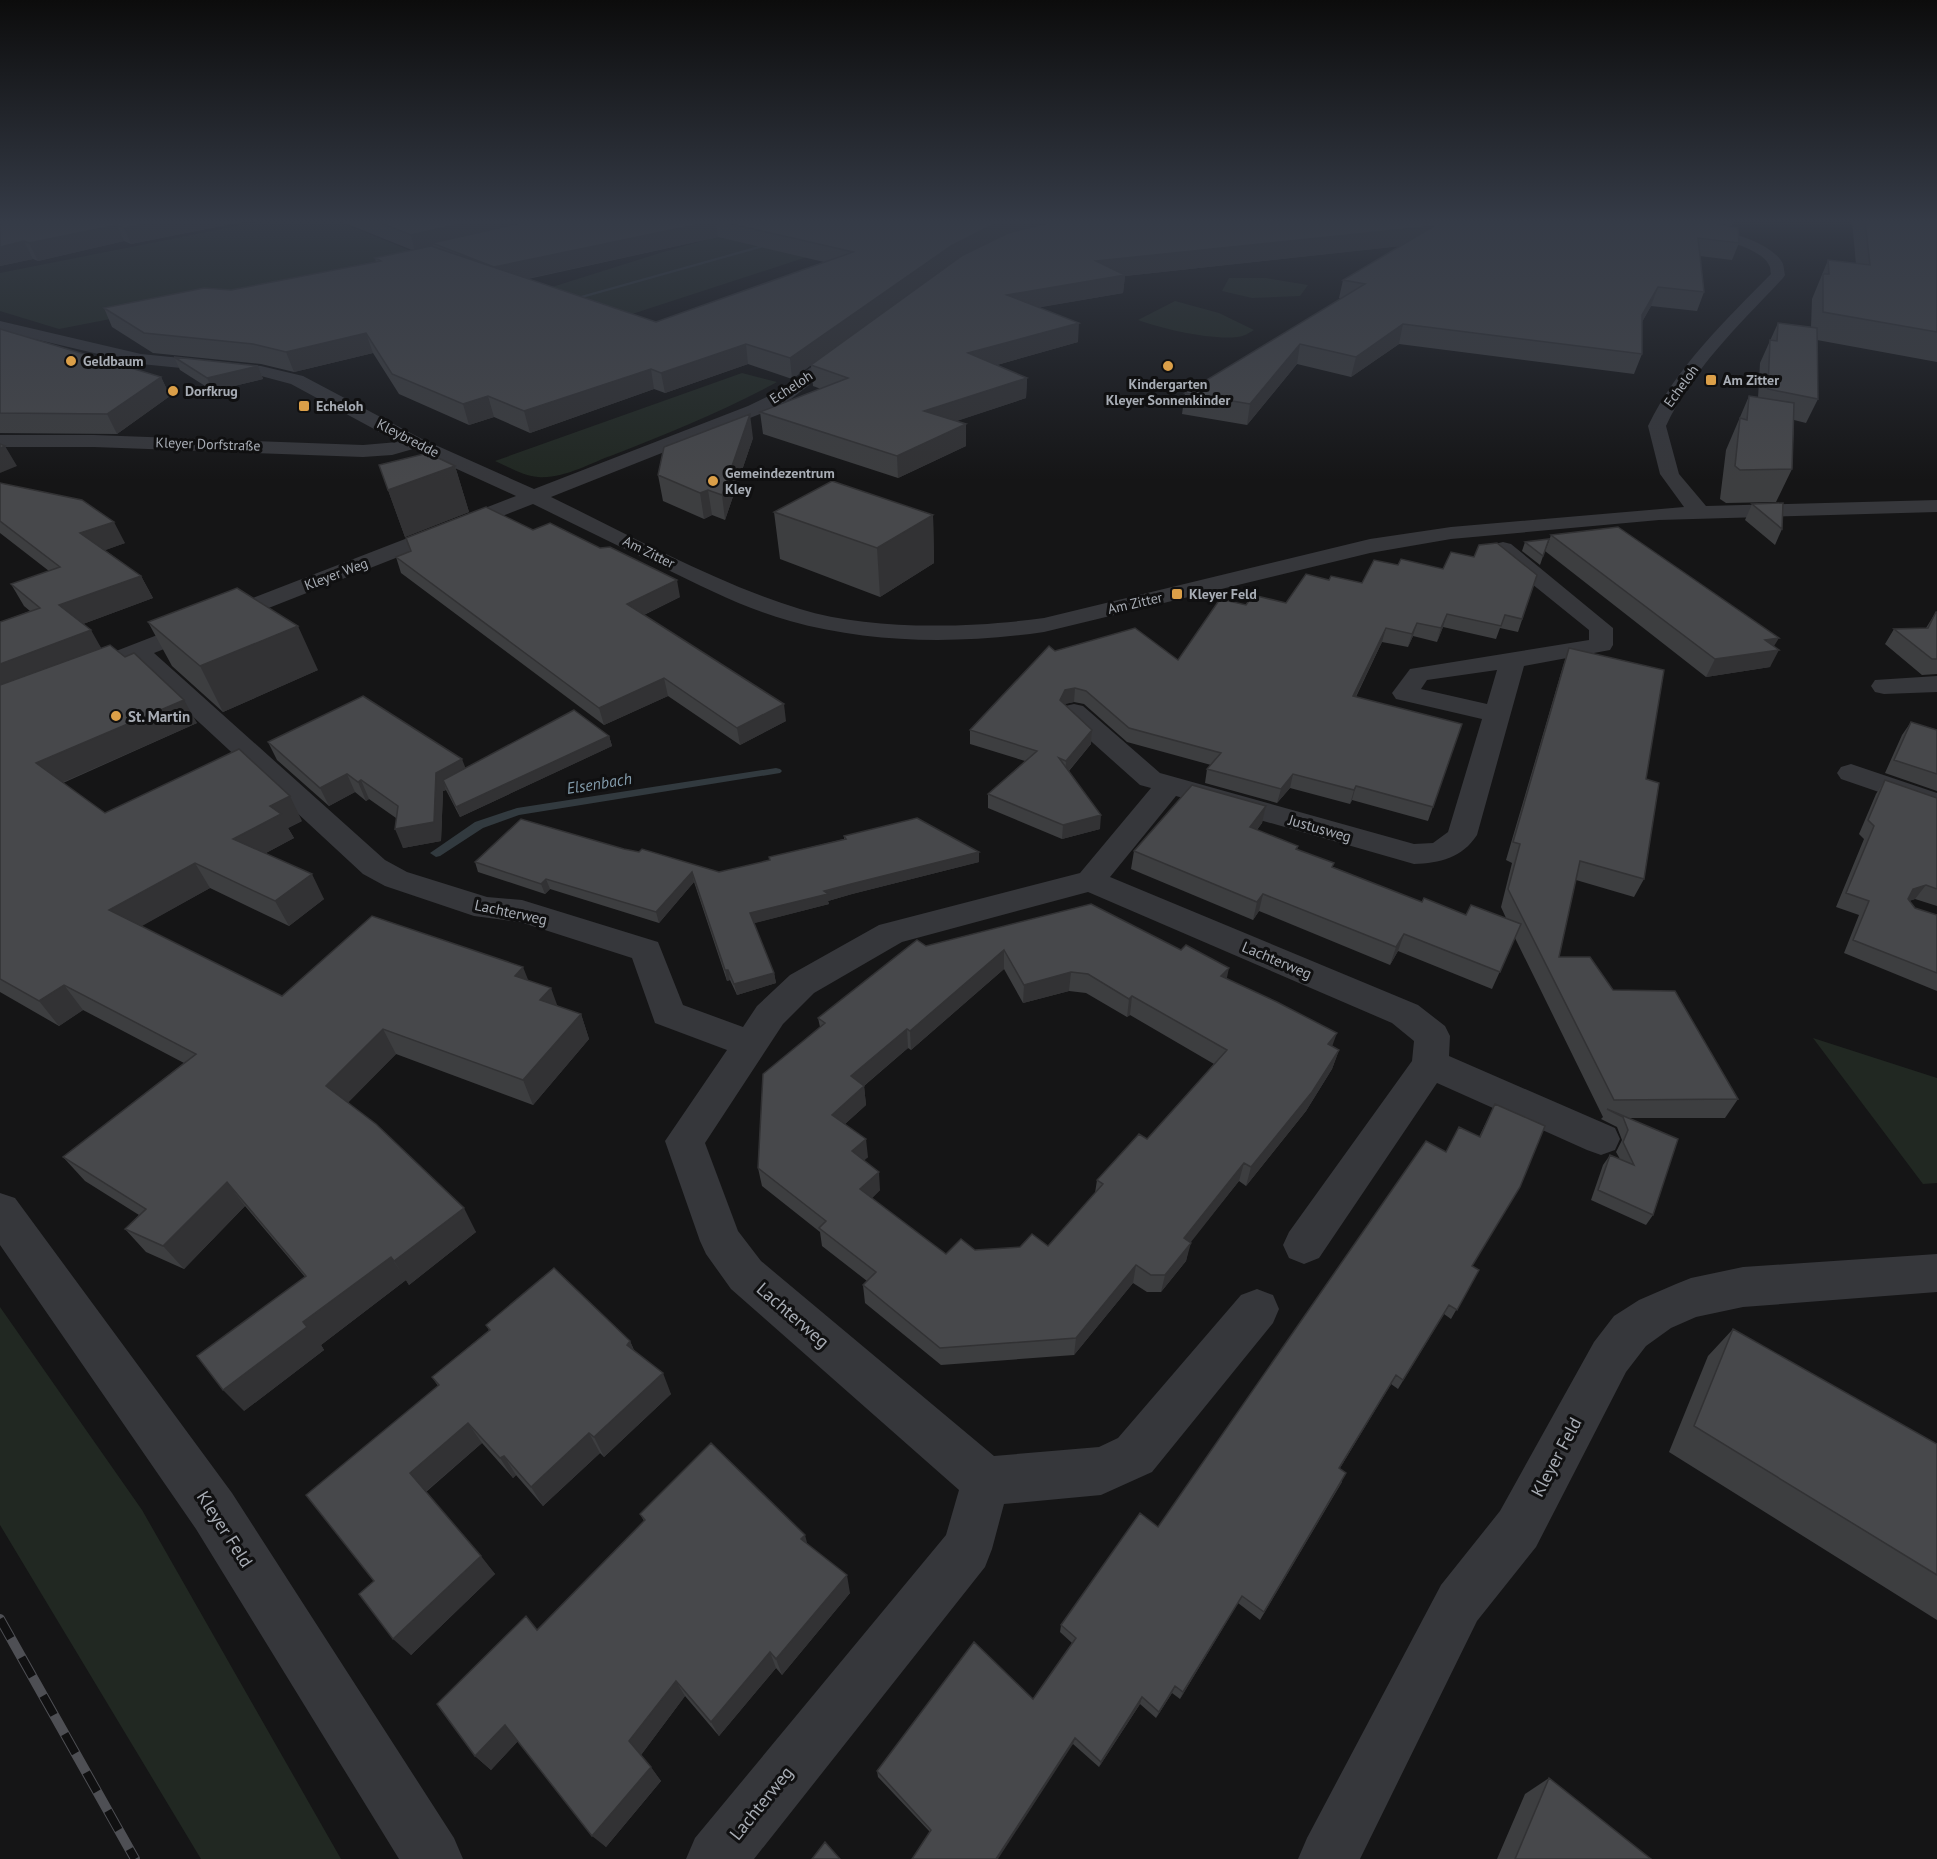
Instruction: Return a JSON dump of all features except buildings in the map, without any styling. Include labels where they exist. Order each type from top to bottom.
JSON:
[{"type":"street","name":"Echeloh","points":[[1700,512],[1677,489],[1670,477],[1657,426],[1670,400],[1709,347],[1746,308]]},
{"type":"street","name":"Kleybredde","points":[[0,326],[141,359],[237,368],[284,376],[313,387],[415,443],[535,497]]},
{"type":"street","points":[[0,337],[20,332]]},
{"type":"street","name":"Echeloh","points":[[535,497],[754,410],[785,395],[860,339]]},
{"type":"street","name":"Kleyer Dorfstraße","points":[[0,441],[94,441],[363,451],[392,449],[415,443]]},
{"type":"street","name":"Am Zitter","points":[[535,497],[747,599],[797,615],[862,628],[934,633],[1007,630],[1044,625],[1370,546],[1478,530],[1700,512],[1937,506]]},
{"type":"street","name":"Kleyer Weg","points":[[0,705],[535,497]]},
{"type":"street","points":[[1478,530],[1601,628],[1601,645],[1419,674],[1405,693],[1496,714]]},
{"type":"street","name":"Lachterweg","points":[[137,651],[374,867],[396,879],[485,908],[522,911],[646,950],[668,1014],[750,1044]]},
{"type":"street","name":"Justusweg","points":[[1074,712],[1150,779],[1414,854],[1435,853],[1453,847],[1462,835],[1513,660]]},
{"type":"street","points":[[1884,686],[1937,684]]},
{"type":"street","points":[[1851,773],[1937,803]]},
{"type":"street","points":[[1091,881],[1104,862],[1170,785]]},
{"type":"street","name":"Lachterweg","points":[[716,1859],[967,1549],[986,1481],[746,1275],[721,1241],[685,1142],[770,1015],[785,998],[802,984],[891,933],[1091,881],[1405,1014],[1432,1036],[1430,1064]]},
{"type":"street","points":[[1304,1245],[1430,1064],[1601,1139]]},
{"type":"street","name":"Kleyer Feld","points":[[0,1211],[214,1511],[433,1859]]},
{"type":"street","name":"Kleyer Feld","points":[[1328,1859],[1459,1603],[1518,1529],[1610,1357],[1630,1330],[1655,1314],[1691,1298],[1743,1287],[1937,1273]]},
{"type":"street","points":[[986,1481],[1101,1471],[1135,1455],[1257,1309]]},
{"type":"shaded area","points":[[0,308],[168,308],[59,329],[0,311]]},
{"type":"shaded area","points":[[521,308],[651,308],[476,365]]},
{"type":"shaded area","points":[[1162,308],[1200,308],[1219,313],[1254,330],[1239,337],[1214,337],[1173,330],[1138,320]]},
{"type":"shaded area","points":[[742,373],[777,382],[696,421],[557,476],[532,476],[495,461]]},
{"type":"shaded area","points":[[1813,1038],[1937,1078],[1937,1183],[1923,1184]]},
{"type":"shaded area","points":[[0,1307],[142,1510],[341,1859],[201,1859],[0,1525]]},
{"type":"waterway","name":"Elsenbach","points":[[436,853],[479,825],[517,812],[776,771]]},
{"type":"railway","points":[[0,1619],[135,1859]]},
{"type":"place","name":"Geldbaum","points":[[71,361]]},
{"type":"place","name":"Kindergarten Kleyer Sonnenkinder","points":[[1168,366]]},
{"type":"place","name":"Am Zitter","points":[[1711,380]]},
{"type":"place","name":"Dorfkrug","points":[[173,391]]},
{"type":"place","name":"Echeloh","points":[[304,406]]},
{"type":"place","name":"Gemeindezentrum Kley","points":[[713,481]]},
{"type":"place","name":"Kleyer Feld","points":[[1177,594]]},
{"type":"place","name":"St. Martin","points":[[116,716]]}]
